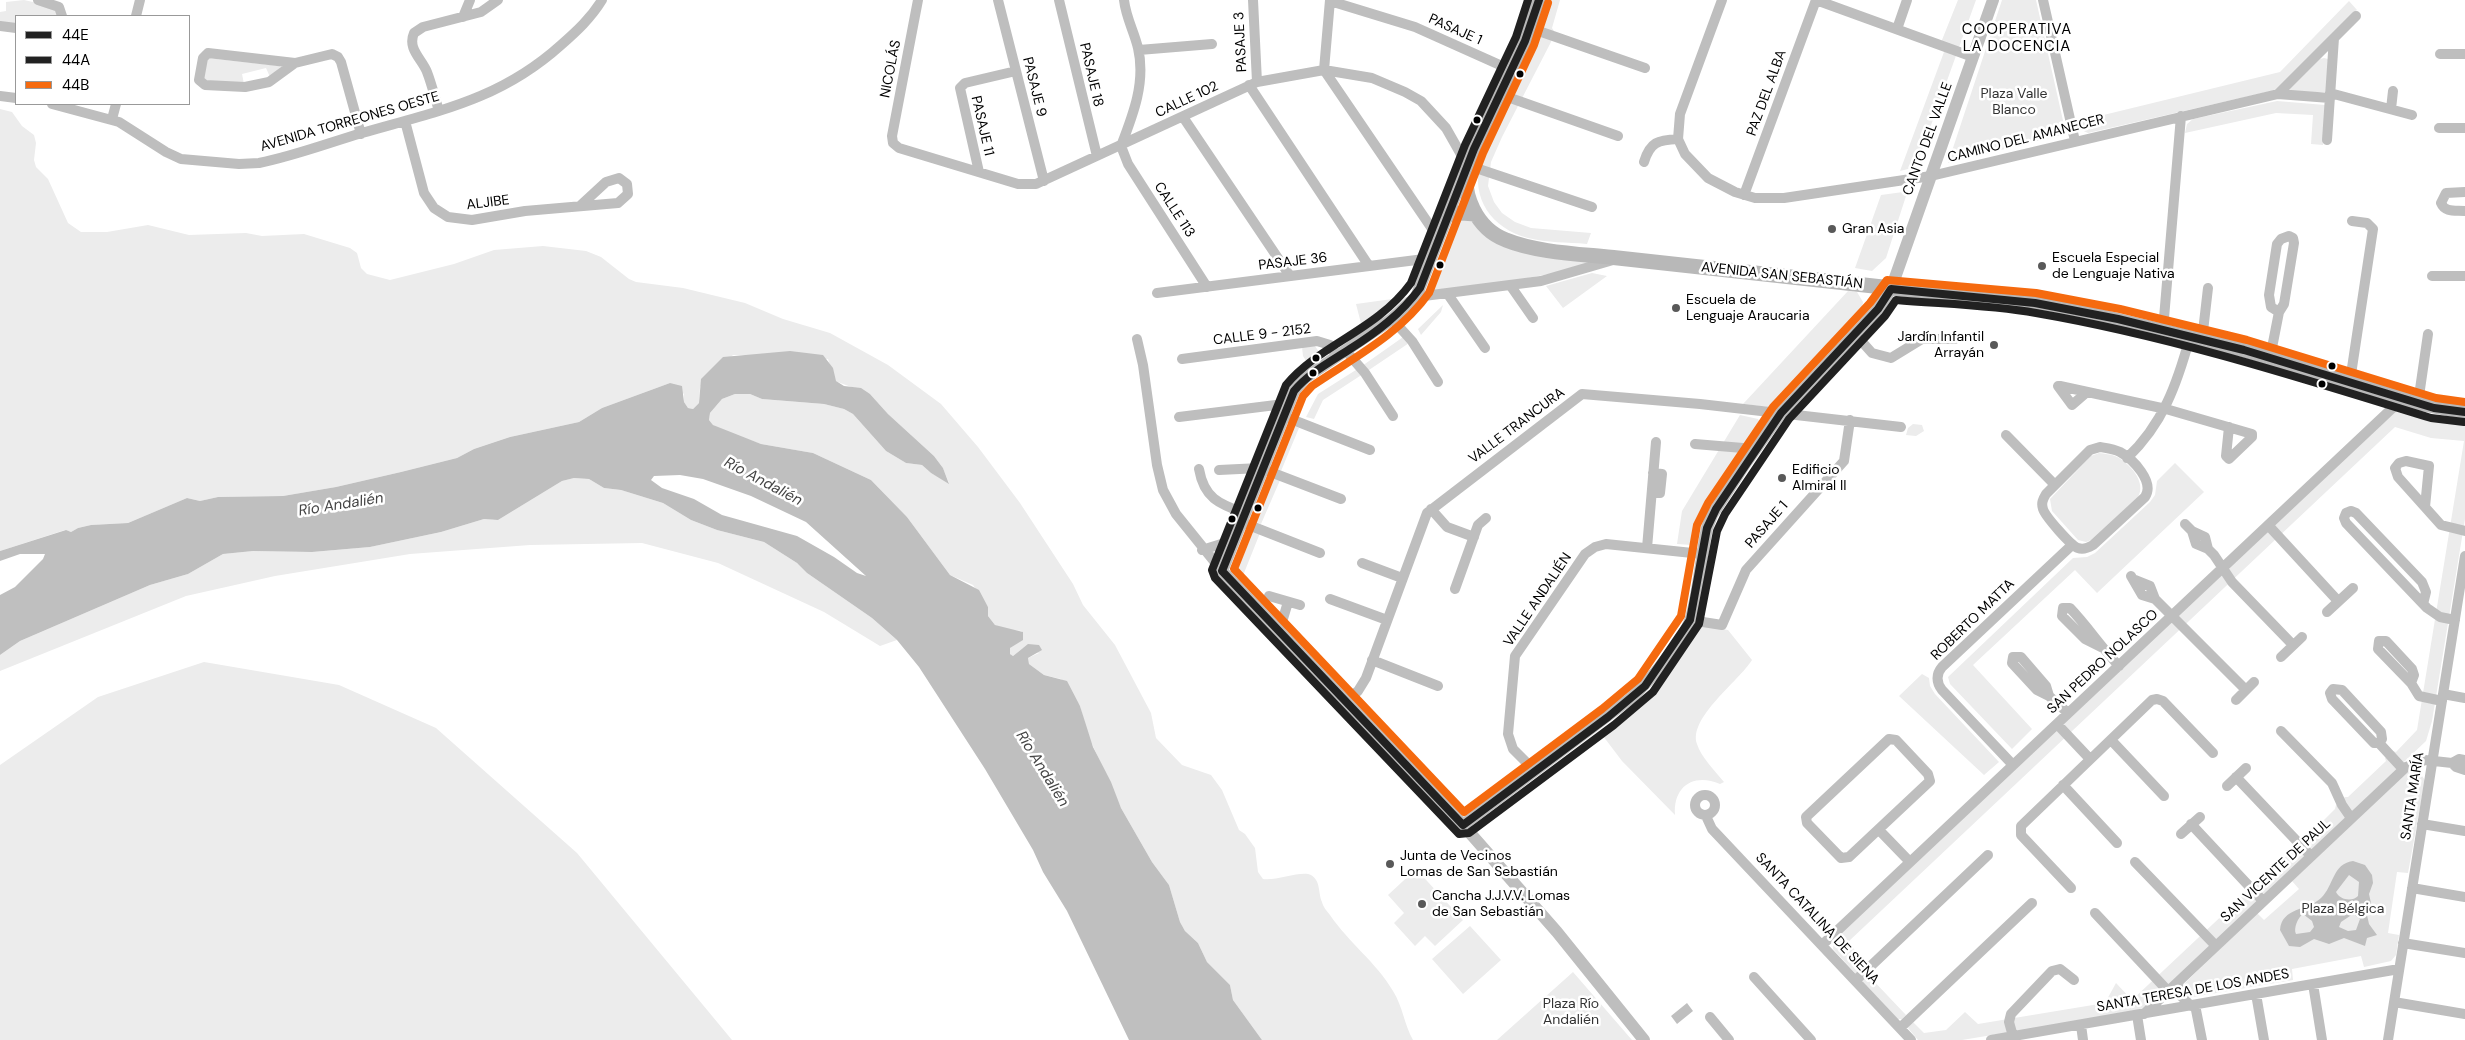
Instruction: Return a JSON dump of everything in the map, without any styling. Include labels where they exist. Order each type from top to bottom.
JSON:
[{"type":"main road","points":[[1467,166],[1530,28],[1539,0]]},
{"type":"main road","name":"AVENIDA SAN SEBASTIÁN","points":[[1467,166],[1467,186],[1475,214],[1489,230],[1507,241],[1618,258],[2042,304],[2196,338],[2350,381],[2402,399],[2465,412]]},
{"type":"main road","points":[[1448,215],[1475,214]]},
{"type":"street","points":[[38,0],[59,7],[62,15]]},
{"type":"street","points":[[136,15],[140,0]]},
{"type":"street","points":[[463,17],[470,0]]},
{"type":"street","points":[[439,111],[427,71],[416,56],[413,36],[419,28],[481,12],[498,0]]},
{"type":"street","name":"AVENIDA TORREONES OESTE","points":[[56,105],[112,119],[131,128],[173,156],[191,161],[239,164],[270,161],[484,96],[531,70],[576,32],[602,0]]},
{"type":"street","name":"NICOLÁS","points":[[893,143],[892,136],[918,0]]},
{"type":"street","name":"PASAJE 9","points":[[998,0],[1044,180]]},
{"type":"street","name":"PASAJE 18","points":[[1059,0],[1096,156]]},
{"type":"street","points":[[1121,146],[1139,92],[1141,73],[1139,50],[1126,15],[1124,0]]},
{"type":"street","name":"PASAJE 3","points":[[1253,0],[1253,84]]},
{"type":"street","points":[[1644,162],[1654,142],[1678,139],[1680,114],[1722,0]]},
{"type":"street","points":[[1816,0],[1973,57]]},
{"type":"street","name":"PAZ DEL ALBA","points":[[1744,195],[1816,0]]},
{"type":"street","points":[[1897,29],[1908,0]]},
{"type":"street","name":"CANTO DEL VALLE","points":[[1690,620],[1707,528],[1712,515],[1754,449],[1781,413],[1878,309],[1891,289],[1994,0]]},
{"type":"street","points":[[2043,0],[2075,141]]},
{"type":"street","points":[[1330,1],[1324,70],[1439,239]]},
{"type":"street","name":"PASAJE 1","points":[[1330,1],[1415,27],[1511,70]]},
{"type":"street","points":[[2278,94],[2356,16]]},
{"type":"street","points":[[0,26],[15,28]]},
{"type":"street","points":[[1530,28],[1645,68]]},
{"type":"street","points":[[2327,140],[2334,38]]},
{"type":"street","points":[[1139,50],[1212,44]]},
{"type":"street","points":[[295,63],[210,53],[203,58],[198,78],[205,85],[245,88],[269,82],[295,63],[328,54],[338,57],[361,134]]},
{"type":"street","points":[[2440,54],[2465,54]]},
{"type":"street","name":"CALLE 102","points":[[893,143],[899,148],[1027,186],[1121,146],[1253,84],[1324,70],[1372,78],[1405,92],[1420,101],[1446,128],[1467,166]]},
{"type":"street","name":"PASAJE 11","points":[[979,172],[961,86],[1016,71]]},
{"type":"street","points":[[1253,84],[1369,266]]},
{"type":"street","points":[[2390,109],[2393,91]]},
{"type":"street","points":[[1499,94],[1618,136]]},
{"type":"street","name":"CAMINO DEL AMANECER","points":[[1678,139],[1685,154],[1700,171],[1717,183],[1744,195],[1769,199],[1931,176],[2278,94],[2330,96],[2412,115]]},
{"type":"street","points":[[0,96],[15,98]]},
{"type":"street","points":[[112,119],[116,105]]},
{"type":"street","points":[[2163,330],[2181,116]]},
{"type":"street","points":[[1183,117],[1290,276]]},
{"type":"street","name":"ALJIBE","points":[[405,121],[424,193],[434,208],[448,216],[472,220],[580,206]]},
{"type":"street","points":[[2439,128],[2465,128]]},
{"type":"street","name":"CALLE 113","points":[[1121,146],[1128,164],[1207,287]]},
{"type":"street","points":[[1222,571],[1294,391],[1305,378],[1392,319],[1416,296],[1467,166],[1592,207]]},
{"type":"street","points":[[2465,192],[2446,193],[2442,203],[2444,208],[2448,210],[2465,211]]},
{"type":"street","points":[[2350,381],[2373,229],[2367,222],[2352,220]]},
{"type":"street","points":[[2270,358],[2279,312],[2283,306],[2294,243],[2293,238],[2288,236],[2281,239],[2277,244],[2269,295],[2271,307],[2279,312]]},
{"type":"street","name":"PASAJE 36","points":[[1157,293],[1432,258]]},
{"type":"street","points":[[1416,296],[1541,281],[1618,258]]},
{"type":"street","points":[[2432,276],[2465,276]]},
{"type":"street","points":[[1510,285],[1534,318]]},
{"type":"street","points":[[2128,458],[2148,436],[2166,409],[2196,338],[2208,288]]},
{"type":"street","points":[[1447,292],[1485,348]]},
{"type":"street","points":[[1392,319],[1412,341],[1438,382]]},
{"type":"street","points":[[1855,334],[1872,353],[1891,358],[1922,340],[1955,339]]},
{"type":"street","points":[[2418,403],[2428,334]]},
{"type":"street","points":[[1137,339],[1143,365],[1157,465],[1163,490],[1176,514],[1202,550],[1463,825],[1557,932],[1644,1040]]},
{"type":"street","name":"CALLE 9 - 2152","points":[[1182,359],[1318,341],[1330,345],[1365,373],[1394,416]]},
{"type":"street","points":[[2087,392],[2166,409],[2229,427]]},
{"type":"street","name":"VALLE TRANCURA","points":[[1345,701],[1361,687],[1424,517],[1430,509],[1582,394],[1902,426]]},
{"type":"street","name":"SAN PEDRO NOLASCO","points":[[1822,945],[2402,399]]},
{"type":"street","points":[[1179,417],[1276,405],[1285,411],[1370,450]]},
{"type":"street","name":"PASAJE 1","points":[[1690,620],[1722,625],[1746,570],[1844,461],[1850,420]]},
{"type":"street","points":[[2006,435],[2055,485]]},
{"type":"street","points":[[1647,548],[1652,492],[1660,494],[1662,474],[1653,473],[1656,442]]},
{"type":"street","points":[[1695,444],[1754,449]]},
{"type":"street","points":[[2100,446],[2116,450],[2128,458],[2146,478],[2147,494],[2090,547],[2079,549],[2072,545],[2045,514],[2042,507],[2044,497],[2095,448],[2100,446]]},
{"type":"street","points":[[2425,507],[2429,466],[2406,461],[2399,463],[2395,468],[2396,474],[2425,507],[2441,525],[2465,531]]},
{"type":"street","points":[[1219,470],[1252,467],[1262,469],[1341,499]]},
{"type":"street","points":[[1199,469],[1202,482],[1214,500],[1243,518],[1320,553]]},
{"type":"street","points":[[1430,509],[1446,527],[1474,537]]},
{"type":"street","points":[[2423,604],[2426,596],[2424,585],[2356,513],[2351,511],[2346,513],[2344,518],[2346,523],[2423,604],[2457,627]]},
{"type":"street","points":[[1456,589],[1474,537],[1480,523],[1486,518]]},
{"type":"street","points":[[2268,525],[2338,602]]},
{"type":"street","points":[[2189,528],[2204,537],[2208,549],[2232,582],[2293,645]]},
{"type":"street","points":[[1202,550],[1234,540]]},
{"type":"street","name":"VALLE ANDALIÉN","points":[[1535,771],[1513,749],[1508,734],[1514,664],[1519,649],[1590,550],[1606,544],[1702,554]]},
{"type":"street","name":"ROBERTO MATTA","points":[[2013,765],[1942,690],[1938,683],[1938,674],[1942,667],[2072,545]]},
{"type":"street","points":[[2383,562],[2394,552]]},
{"type":"street","name":"SANTA MARÍA","points":[[2388,1040],[2442,698],[2457,627],[2465,562]]},
{"type":"street","points":[[1362,563],[1402,578]]},
{"type":"street","points":[[2133,578],[2142,595],[2155,599],[2173,615],[2246,690]]},
{"type":"street","points":[[2327,612],[2353,588]]},
{"type":"street","points":[[1269,596],[1300,605]]},
{"type":"street","points":[[1330,599],[1387,620]]},
{"type":"street","points":[[1279,632],[1288,602]]},
{"type":"street","points":[[1463,825],[1608,717],[1644,686],[1690,620]]},
{"type":"street","points":[[2280,657],[2302,637]]},
{"type":"street","points":[[2101,646],[2119,666]]},
{"type":"street","points":[[1372,660],[1438,686]]},
{"type":"street","points":[[2236,700],[2254,682]]},
{"type":"street","points":[[2411,683],[2422,698],[2465,698]]},
{"type":"street","points":[[2379,743],[2382,739],[2381,732],[2342,690],[2333,689],[2330,694],[2332,699],[2374,743],[2379,743],[2403,769]]},
{"type":"street","points":[[2049,696],[2068,713]]},
{"type":"street","points":[[2071,888],[2020,832],[2023,824],[2152,700],[2163,701],[2213,753]]},
{"type":"street","points":[[2057,724],[2090,759]]},
{"type":"street","points":[[2282,731],[2332,783],[2342,805],[2352,818]]},
{"type":"street","points":[[1892,738],[1928,774],[1930,781],[1878,830],[1844,859],[1807,823],[1806,817],[1892,738]]},
{"type":"street","points":[[2111,740],[2164,796]]},
{"type":"street","points":[[2432,760],[2452,763],[2465,760]]},
{"type":"street","name":"SAN VICENTE DE PAUL","points":[[2140,1015],[2178,982],[2403,769],[2418,761],[2432,760]]},
{"type":"street","points":[[2452,763],[2456,767],[2465,770]]},
{"type":"street","points":[[2227,786],[2246,768]]},
{"type":"street","points":[[2236,777],[2311,856]]},
{"type":"street","points":[[2063,785],[2117,843]]},
{"type":"street","name":"SANTA CATALINA DE SIENA","points":[[1706,816],[1712,829],[1912,1040]]},
{"type":"street","points":[[2181,834],[2200,817]]},
{"type":"street","points":[[2191,824],[2263,901]]},
{"type":"street","points":[[2422,824],[2465,831]]},
{"type":"street","points":[[1878,830],[1910,862]]},
{"type":"street","points":[[1856,980],[1988,855]]},
{"type":"street","points":[[2136,862],[2216,946]]},
{"type":"street","points":[[2412,888],[2465,897]]},
{"type":"street","points":[[1900,1028],[2032,903]]},
{"type":"street","points":[[2096,913],[2168,991]]},
{"type":"street","points":[[2403,943],[2465,953]]},
{"type":"street","points":[[2013,1038],[2009,1022],[2011,1014],[2052,972],[2060,969],[2074,980]]},
{"type":"street","name":"SANTA TERESA DE LOS ANDES","points":[[1991,1040],[2013,1038],[2399,969]]},
{"type":"street","points":[[1754,977],[1811,1040]]},
{"type":"street","points":[[2178,982],[2179,994],[2193,1005],[2202,1040]]},
{"type":"street","points":[[2312,984],[2322,1040]]},
{"type":"street","points":[[2256,994],[2264,1040]]},
{"type":"street","points":[[2394,1002],[2465,1014]]},
{"type":"street","points":[[2140,1015],[2141,1040]]},
{"type":"street","points":[[1710,1017],[1729,1040]]},
{"type":"street","points":[[2081,1025],[2084,1040]]},
{"type":"green space","points":[[24,0],[55,7],[58,15],[15,15],[15,24],[0,22],[0,12],[6,11],[6,2]]},
{"type":"green space","points":[[1550,0],[1560,0],[1552,28],[1554,31],[1551,42],[1491,162],[1488,186],[1494,202],[1502,213],[1515,222],[1531,228],[1591,233],[1587,244],[1542,241],[1515,233],[1494,219],[1481,199],[1478,188],[1480,161],[1533,50]]},
{"type":"green space","points":[[1958,0],[1976,0],[1916,167],[1900,171],[1944,52],[1942,40]]},
{"type":"green space","name":"Plaza Valle Blanco","points":[[2002,0],[2036,0],[2066,134],[1948,163]]},
{"type":"green space","points":[[2349,1],[2357,10],[2280,89],[2088,133],[2077,128],[2075,119],[2083,120],[2280,72]]},
{"type":"green space","points":[[207,58],[280,66],[281,68],[270,77],[266,68],[242,74],[244,84],[202,80]]},
{"type":"green space","points":[[2320,59],[2328,59],[2326,92],[2287,92]]},
{"type":"green space","points":[[2277,101],[2325,105],[2323,145],[2311,144],[2313,115],[2276,113],[2185,133],[2187,124],[2193,119]]},
{"type":"green space","points":[[0,109],[12,112],[22,126],[34,135],[36,143],[34,160],[36,167],[48,179],[68,223],[81,232],[107,232],[148,225],[189,235],[246,233],[262,236],[304,234],[350,248],[357,253],[361,268],[367,274],[390,280],[454,264],[494,250],[543,246],[586,251],[601,257],[629,279],[636,282],[683,288],[745,303],[783,319],[830,333],[888,365],[941,404],[978,447],[1020,503],[1073,584],[1083,605],[1115,645],[1151,713],[1156,738],[1182,765],[1211,775],[1222,790],[1239,830],[1245,834],[1255,848],[1258,872],[1263,879],[1307,874],[1316,880],[1325,909],[1345,935],[1379,971],[1393,991],[1413,1040],[1262,1040],[1233,1000],[1230,985],[1207,962],[1198,943],[1185,931],[1180,922],[1169,885],[1152,862],[1121,808],[1088,735],[1080,706],[1061,679],[1044,675],[1029,664],[1028,658],[1039,653],[1023,648],[1013,656],[1010,654],[1010,648],[1022,631],[1003,629],[995,625],[988,616],[988,607],[973,585],[950,575],[907,517],[871,480],[813,453],[761,444],[722,430],[713,425],[709,420],[710,413],[722,399],[735,394],[750,394],[762,399],[824,404],[844,409],[853,414],[886,451],[906,463],[922,465],[931,473],[949,483],[943,468],[934,456],[888,414],[870,394],[835,381],[828,359],[733,355],[700,387],[699,403],[693,409],[688,408],[684,402],[684,394],[670,383],[602,408],[579,422],[510,437],[474,449],[457,458],[336,487],[283,496],[218,497],[200,501],[187,498],[128,523],[91,525],[71,532],[65,530],[0,551]]},
{"type":"green space","points":[[1903,192],[1906,196],[1886,258],[1872,271],[1855,268],[1881,195]]},
{"type":"green space","points":[[1470,219],[1479,230],[1600,261],[1536,277],[1427,291],[1455,222]]},
{"type":"green space","points":[[1592,273],[1607,276],[1563,308],[1546,286]]},
{"type":"green space","points":[[1848,291],[1857,292],[1863,302],[1861,313],[1857,318],[1776,403],[1769,407],[1743,404]]},
{"type":"green space","points":[[1414,296],[1364,335],[1356,304]]},
{"type":"green space","points":[[1443,305],[1441,312],[1421,335],[1418,329]]},
{"type":"green space","points":[[1406,335],[1412,341],[1366,372],[1362,366]]},
{"type":"green space","points":[[1315,346],[1321,355],[1308,364],[1303,356],[1302,347]]},
{"type":"green space","points":[[1359,368],[1363,374],[1323,400],[1314,419],[1306,417],[1318,394]]},
{"type":"green space","points":[[2405,409],[2430,416],[2465,420],[2465,519],[2432,721],[2426,741],[2147,1007],[2138,1011],[1962,1040],[1918,1040],[1908,1028],[1912,1021],[1924,1033],[1946,1030],[1965,1012],[1978,1024],[2105,1003],[2116,983],[2132,1000],[2246,893],[2246,890],[2253,883],[2257,884],[2293,850],[2293,847],[2301,838],[2305,839],[2335,809],[2336,805],[2345,797],[2348,797],[2386,761],[2385,758],[2393,751],[2396,752],[2417,730],[2464,441],[2431,438],[2395,427],[1848,942],[1860,956],[1855,961],[1869,973],[1869,976],[1906,1015],[1902,1019],[1897,1019],[1833,949],[1834,939],[2396,411]]},
{"type":"green space","points":[[1740,415],[1758,419],[1761,424],[1760,430],[1701,520],[1697,542],[1692,545],[1677,544],[1682,511]]},
{"type":"green space","points":[[1289,424],[1299,428],[1281,471],[1274,469]]},
{"type":"green space","points":[[1913,424],[1922,425],[1924,431],[1916,436],[1906,435],[1908,428]]},
{"type":"green space","points":[[2099,453],[2115,456],[2126,463],[2138,479],[2140,491],[2138,497],[2091,540],[2086,542],[2078,540],[2052,511],[2050,499],[2091,456]]},
{"type":"green space","points":[[2175,463],[2204,492],[2097,593],[2075,570],[1973,665],[2032,729],[2012,749],[1950,684],[1948,677],[2073,558],[2087,557],[2095,553],[2150,502],[2155,495],[2157,481]]},
{"type":"green space","points":[[1272,475],[1281,478],[1261,524],[1255,522]]},
{"type":"green space","points":[[574,478],[589,479],[604,488],[621,490],[663,503],[691,520],[717,530],[764,542],[797,563],[807,573],[872,618],[897,640],[880,646],[824,612],[718,563],[642,543],[530,545],[410,554],[275,576],[186,596],[0,671],[0,655],[20,641],[150,585],[188,574],[223,554],[253,551],[312,552],[370,547],[441,532],[484,519],[498,520],[562,481]]},
{"type":"green space","points":[[1253,532],[1260,533],[1242,578],[1237,571]]},
{"type":"green space","points":[[1701,625],[1728,630],[1752,660],[1746,669],[1716,700],[1700,723],[1696,734],[1697,744],[1702,754],[1724,782],[1720,784],[1702,780],[1687,784],[1678,796],[1675,805],[1675,815],[1622,761],[1600,732],[1652,692],[1694,628]]},
{"type":"green space","points":[[204,662],[339,685],[436,728],[577,853],[732,1040],[0,1040],[0,765],[98,697]]},
{"type":"green space","points":[[1922,674],[1929,678],[1930,686],[1935,694],[1999,762],[1984,775],[1899,696]]},
{"type":"green space","name":"Plaza Bélgica","points":[[2412,770],[2419,772],[2425,780],[2408,873],[2397,872],[2388,933],[2399,935],[2396,955],[2391,961],[2364,967],[2361,956],[2292,969],[2293,980],[2187,998],[2181,987],[2257,913],[2264,920],[2299,889],[2292,881],[2406,773]]},
{"type":"green space","name":"Cancha J.J.V.V. Lomas de San Sebastián","points":[[1416,869],[1463,920],[1435,946],[1425,936],[1415,946],[1394,923],[1404,913],[1388,895]]},
{"type":"green space","points":[[1470,926],[1501,960],[1463,994],[1432,959]]},
{"type":"green space","name":"Plaza Río Andalién","points":[[1573,972],[1632,1040],[1497,1040]]},
{"type":"water","name":"Río Andalién","points":[[790,351],[823,355],[833,368],[836,381],[844,386],[861,388],[870,394],[888,414],[934,456],[943,468],[949,484],[922,465],[906,463],[886,451],[853,414],[844,409],[824,404],[762,399],[750,394],[735,394],[722,399],[710,413],[709,420],[713,425],[761,444],[813,453],[871,480],[907,517],[950,575],[979,590],[988,607],[988,616],[995,625],[1023,632],[1023,640],[1010,648],[1010,654],[1013,656],[1028,644],[1039,645],[1042,650],[1028,658],[1029,664],[1044,675],[1067,681],[1080,706],[1093,747],[1111,782],[1121,808],[1152,862],[1169,885],[1180,922],[1185,931],[1198,943],[1207,962],[1230,985],[1233,1000],[1262,1040],[1129,1040],[1067,911],[1043,872],[1033,850],[985,769],[919,667],[897,640],[872,618],[807,573],[797,563],[764,542],[717,530],[691,520],[663,503],[621,490],[604,488],[589,479],[574,478],[562,481],[498,520],[484,519],[441,532],[370,547],[312,552],[253,551],[223,554],[188,574],[150,585],[20,641],[0,655],[0,595],[15,587],[43,559],[45,554],[20,554],[0,561],[0,551],[66,530],[71,532],[91,525],[128,523],[187,498],[200,501],[218,497],[283,496],[336,487],[457,458],[474,449],[510,437],[579,422],[602,408],[670,383],[682,386],[684,402],[688,408],[693,409],[699,403],[701,379],[723,357]],"holes":[[[680,475],[703,479],[751,496],[806,522],[866,576],[857,573],[834,557],[797,536],[722,515],[694,499],[662,488],[651,480],[654,476]]]},
{"type":"water","points":[[2353,861],[2365,865],[2372,875],[2373,883],[2369,894],[2371,903],[2367,915],[2369,924],[2377,935],[2367,938],[2365,946],[2344,938],[2329,944],[2314,939],[2300,947],[2289,946],[2280,930],[2285,917],[2321,898],[2329,888],[2337,871],[2346,863]],"holes":[[[2349,875],[2359,882],[2358,896],[2349,899],[2340,897],[2336,892]],[[2303,914],[2312,921],[2314,927],[2310,932],[2296,934],[2296,926]],[[2353,914],[2360,919],[2356,930],[2348,931],[2339,927],[2341,922]]]},
{"type":"water","points":[[1687,1003],[1693,1011],[1677,1024],[1671,1016]]},
{"type":"transit line","name":"44A","points":[[1528,0],[1516,37],[1465,145],[1411,283],[1381,313],[1365,326],[1315,359],[1286,385],[1212,570],[1215,578],[1459,834],[1469,833],[1614,725],[1653,692],[1699,624],[1717,531],[1725,514],[1789,419],[1885,316],[1896,300],[2001,308],[2086,322],[2235,359],[2431,418],[2464,422]]},
{"type":"transit line","name":"44E","points":[[1539,0],[1525,41],[1474,149],[1420,288],[1388,322],[1313,373],[1294,391],[1222,571],[1463,825],[1608,717],[1645,686],[1690,620],[1707,528],[1716,509],[1781,413],[1878,309],[1891,289],[2035,303],[2118,319],[2244,350],[2434,408],[2465,412]]},
{"type":"transit line","name":"44B","points":[[1548,3],[1534,45],[1483,153],[1429,293],[1417,308],[1390,334],[1312,386],[1303,396],[1234,569],[1464,812],[1602,709],[1638,679],[1681,616],[1697,525],[1708,503],[1773,407],[1870,303],[1887,280],[2036,293],[2120,309],[2247,340],[2436,398],[2465,402]]},
{"type":"place","name":"Gran Asia","points":[[1832,229]]},
{"type":"place","name":"Escuela Especial de Lenguaje Nativa","points":[[2042,266]]},
{"type":"place","name":"Escuela de Lenguaje Araucaria","points":[[1676,308]]},
{"type":"place","name":"Jardín Infantil Arrayán","points":[[1994,345]]},
{"type":"place","name":"Edificio Almiral II","points":[[1782,478]]},
{"type":"place","name":"Junta de Vecinos Lomas de San Sebastián","points":[[1390,864]]},
{"type":"place","name":"Cancha J.J.V.V. Lomas de San Sebastián","points":[[1422,904]]},
{"type":"district","name":"COOPERATIVA LA DOCENCIA","points":[[2017,38]]}]
